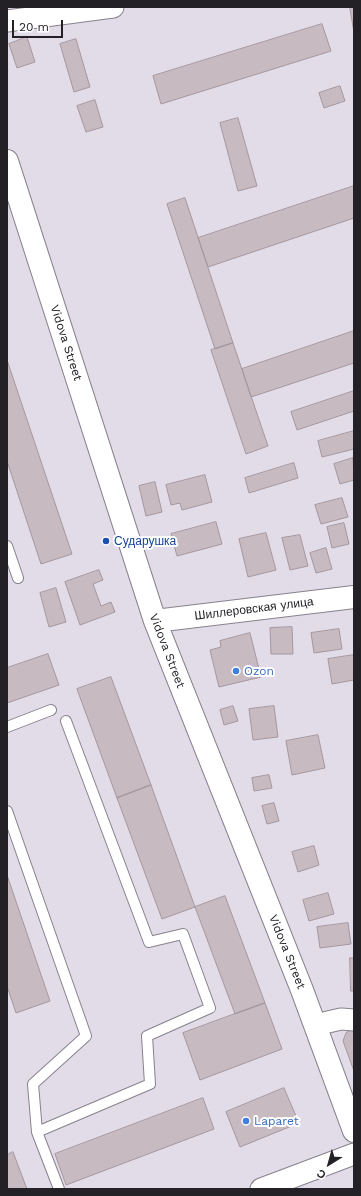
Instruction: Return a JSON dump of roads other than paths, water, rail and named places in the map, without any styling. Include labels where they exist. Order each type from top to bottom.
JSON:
[{"type":"street","points":[[7,21],[113,7]]},
{"type":"street","name":"Vidova Street","points":[[7,161],[11,188],[155,621],[315,1025],[354,1131]]},
{"type":"street","name":"Шиллеровская улица","points":[[155,621],[354,597]]},
{"type":"street","points":[[315,1025],[341,1019],[354,1020]]},
{"type":"street","points":[[261,1189],[354,1154]]},
{"type":"lane","points":[[7,546],[18,578]]},
{"type":"lane","points":[[7,727],[51,710]]},
{"type":"lane","points":[[37,1132],[150,1084],[147,1036],[210,1008],[183,934],[149,942],[66,721]]},
{"type":"lane","points":[[7,812],[86,1036],[33,1084],[37,1132],[59,1189]]},
{"type":"place","name":"Сударушка","points":[[106,541]]},
{"type":"place","name":"Ozon","points":[[236,671]]},
{"type":"place","name":"Laparet","points":[[246,1121]]}]
